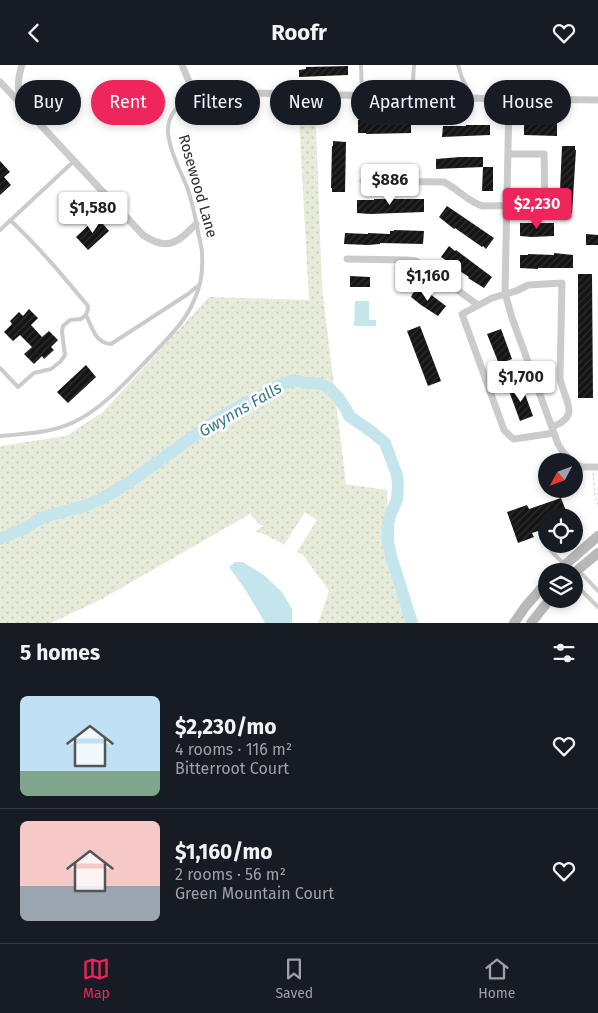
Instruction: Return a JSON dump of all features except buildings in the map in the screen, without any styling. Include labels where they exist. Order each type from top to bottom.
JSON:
[{"type":"main road","points":[[575,563],[598,536]]},
{"type":"main road","points":[[581,563],[598,553]]},
{"type":"main road","points":[[514,623],[538,592]]},
{"type":"main road","points":[[531,623],[543,608]]},
{"type":"street","points":[[18,80],[22,65]]},
{"type":"street","points":[[182,65],[188,80]]},
{"type":"street","points":[[0,82],[15,98]]},
{"type":"street","name":"Rosewood Lane","points":[[260,93],[351,96]]},
{"type":"street","name":"Rosewood Lane","points":[[571,100],[598,100]]},
{"type":"street","points":[[40,125],[143,235],[153,242],[162,244],[174,243],[181,239],[196,224]]},
{"type":"street","points":[[509,125],[505,293],[512,318],[553,430],[564,453]]},
{"type":"street","points":[[363,181],[444,182],[477,204],[545,205],[544,154],[508,154]]},
{"type":"street","points":[[348,259],[416,261],[478,305]]},
{"type":"street","points":[[562,283],[560,378],[570,411],[565,421],[553,430],[514,439],[504,430],[462,314],[478,305],[528,285],[562,283]]},
{"type":"street","points":[[583,467],[596,467]]},
{"type":"lane","points":[[361,65],[361,80]]},
{"type":"lane","points":[[413,80],[414,65]]},
{"type":"lane","points":[[458,65],[463,80]]},
{"type":"lane","name":"Rosewood Lane","points":[[0,436],[56,429],[87,415],[133,374],[178,327],[188,313],[196,298],[200,284],[202,251],[188,190],[176,162],[168,133],[168,126],[175,110]]},
{"type":"lane","points":[[0,230],[74,161]]},
{"type":"lane","points":[[0,368],[18,387],[34,373],[52,369],[65,355],[62,326],[70,319],[81,319],[88,311],[88,306],[72,286],[37,246],[10,220]]},
{"type":"lane","points":[[86,315],[97,339],[105,344],[111,344],[188,294],[200,284]]},
{"type":"lane","points":[[553,553],[561,563]]},
{"type":"lane","points":[[583,575],[598,591]]},
{"type":"lane","points":[[583,592],[598,607]]},
{"type":"path","points":[[596,467],[595,495],[598,505]]},
{"type":"green space","points":[[299,125],[316,125],[322,288],[346,484],[387,490],[388,531],[392,566],[412,623],[318,623],[329,591],[303,555],[297,552],[317,520],[305,512],[284,545],[255,531],[264,526],[259,524],[250,514],[102,599],[51,623],[0,623],[0,446],[66,436],[103,412],[209,297],[309,300]]},
{"type":"water","points":[[355,301],[369,301],[369,320],[376,320],[376,326],[354,326]]},
{"type":"water","points":[[235,562],[243,562],[265,576],[282,592],[292,609],[292,623],[265,623],[245,589],[229,567]]},
{"type":"waterway","name":"Gwynns Falls","points":[[0,539],[44,517],[84,506],[101,499],[128,483],[222,416],[277,386],[294,380],[321,384],[337,396],[349,416],[385,443],[397,475],[398,486],[397,500],[388,524],[388,542],[412,623]]}]
